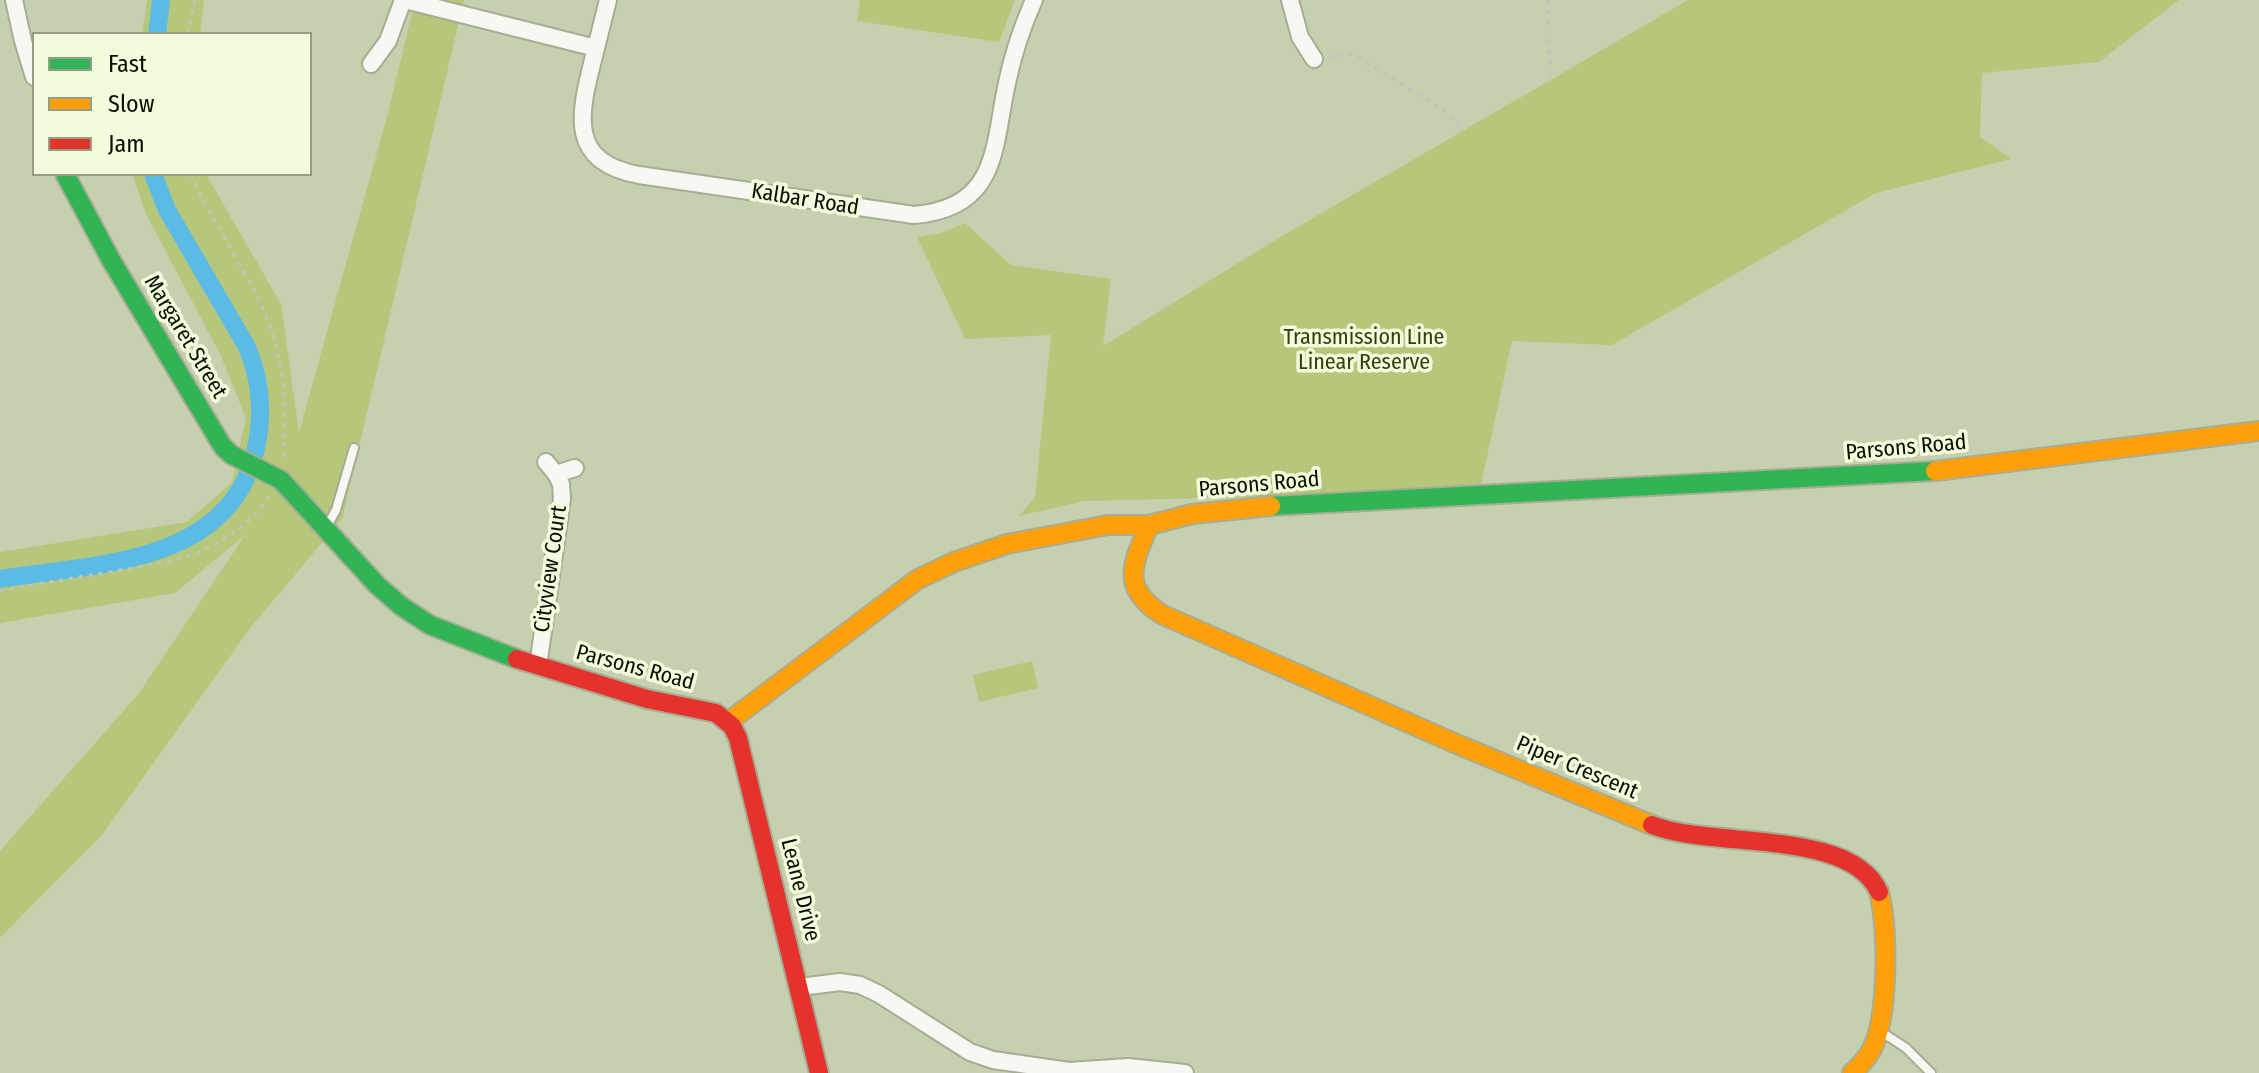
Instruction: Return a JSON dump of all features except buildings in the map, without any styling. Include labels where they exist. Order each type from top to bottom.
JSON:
[{"type":"street","points":[[14,0],[32,70]]},
{"type":"street","points":[[371,64],[388,41],[404,0],[596,48]]},
{"type":"street","name":"Kalbar Road","points":[[608,0],[582,103],[582,125],[590,147],[605,163],[639,175],[886,213],[927,214],[960,201],[987,173],[996,149],[1012,60],[1034,0]]},
{"type":"street","points":[[1290,0],[1300,37],[1314,59]]},
{"type":"street","name":"Margaret Street","points":[[66,176],[111,260],[218,440],[228,452],[267,471],[296,494]]},
{"type":"street","name":"Parsons Road","points":[[296,494],[377,585],[414,616],[447,634],[619,691],[716,713],[728,722],[900,591],[940,567],[1029,539],[1119,524],[1149,525],[1192,514],[1259,507],[1912,474],[2259,431]]},
{"type":"street","name":"Cityview Court","points":[[538,666],[562,499],[561,484],[551,468],[575,468]]},
{"type":"street","name":"Piper Crescent","points":[[1149,525],[1134,564],[1132,578],[1136,591],[1153,608],[1206,635],[1659,828],[1700,837],[1823,850],[1858,865],[1874,880],[1884,908],[1878,1030]]},
{"type":"street","name":"Leane Drive","points":[[728,722],[738,738],[819,1073]]},
{"type":"street","points":[[800,987],[840,982],[860,985],[970,1052],[993,1060],[1069,1071],[1128,1067],[1185,1073]]},
{"type":"street","points":[[1852,1073],[1872,1049],[1878,1030]]},
{"type":"lane","points":[[326,528],[336,510],[354,448]]},
{"type":"lane","points":[[1878,1030],[1906,1048],[1931,1073]]},
{"type":"path","points":[[188,32],[195,0]]},
{"type":"path","points":[[1548,0],[1550,81]]},
{"type":"path","points":[[1314,59],[1353,54],[1449,114],[1464,131]]},
{"type":"green space","points":[[147,0],[204,0],[200,32],[142,32]]},
{"type":"green space","points":[[415,0],[464,0],[342,519],[251,627],[102,835],[0,938],[0,851],[139,693],[245,535],[175,593],[0,623],[0,552],[187,522],[232,482],[246,418],[220,354],[146,214],[133,176],[207,176],[281,304],[299,432],[388,113]]},
{"type":"green space","points":[[860,0],[1015,0],[999,42],[857,21]]},
{"type":"green space","name":"Transmission Line Linear Reserve","points":[[1688,0],[2179,0],[2099,62],[1982,73],[1980,137],[2011,159],[1876,193],[1612,345],[1512,341],[1481,484],[1247,497],[1085,501],[1019,516],[1035,497],[1051,335],[965,339],[917,237],[941,233],[965,223],[1011,265],[1111,279],[1103,346],[1282,236]]},
{"type":"green space","points":[[1032,661],[1038,688],[979,702],[973,675]]},
{"type":"waterway","points":[[157,32],[161,0]]},
{"type":"waterway","points":[[0,579],[77,569],[154,552],[189,537],[219,516],[242,487],[258,435],[260,396],[255,372],[247,347],[167,210],[154,176]]},
{"type":"traffic: fast","points":[[66,176],[111,260],[223,447],[232,455],[281,480],[377,585],[401,606],[430,625],[517,659]]},
{"type":"traffic: fast","points":[[1271,506],[1935,471]]},
{"type":"traffic: slow","points":[[1935,471],[2259,431]]},
{"type":"traffic: slow","points":[[728,722],[918,579],[954,562],[1007,544],[1108,525],[1149,525],[1192,514],[1271,506]]},
{"type":"traffic: slow","points":[[1149,525],[1135,564],[1135,585],[1149,605],[1163,615],[1459,745],[1652,825]]},
{"type":"traffic: slow","points":[[1852,1073],[1872,1049],[1882,1015],[1885,949],[1879,892]]},
{"type":"traffic: jam","points":[[517,659],[647,699],[716,713],[732,726],[738,738],[819,1073]]},
{"type":"traffic: jam","points":[[1652,825],[1709,837],[1811,849],[1840,858],[1864,872],[1879,892]]}]
